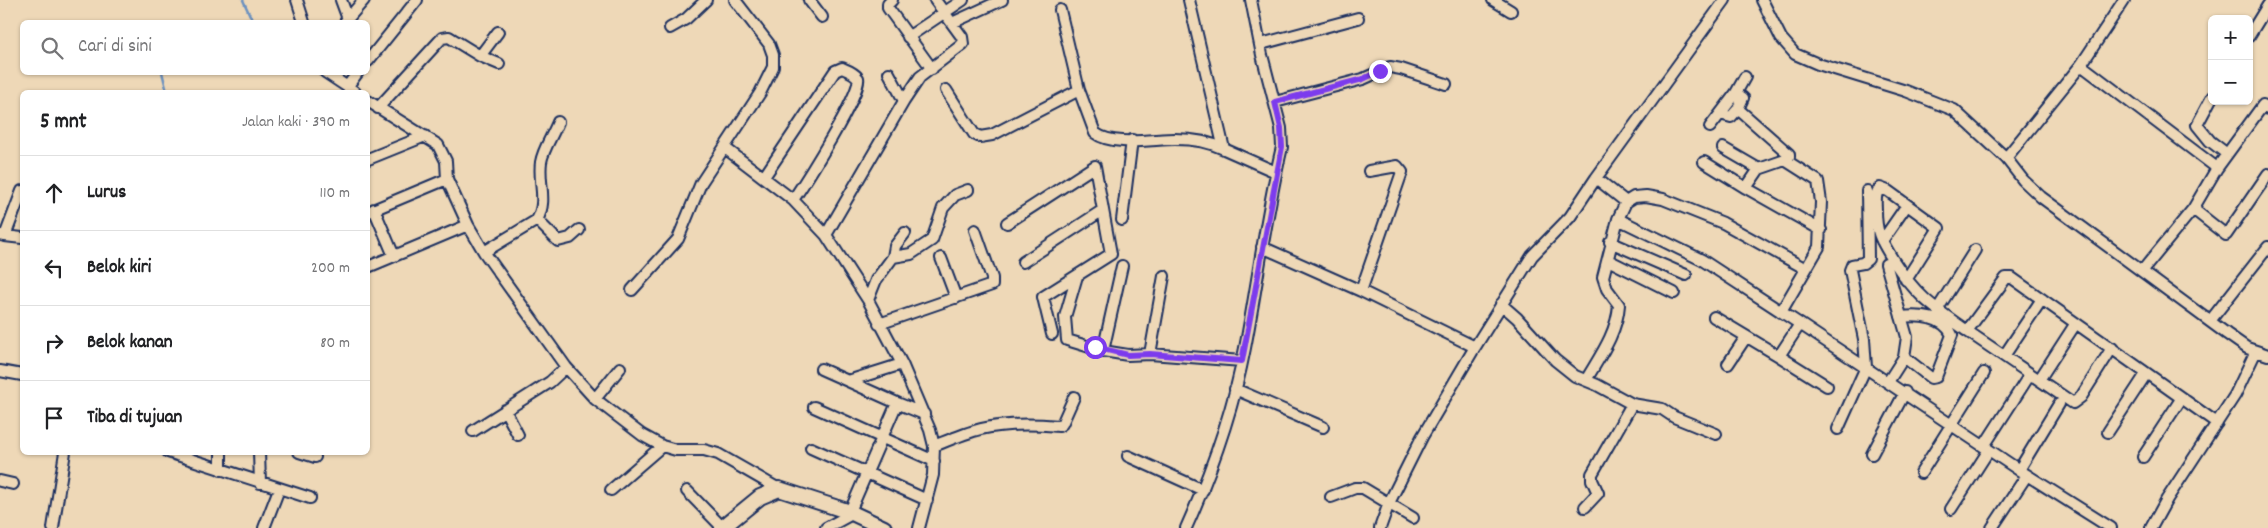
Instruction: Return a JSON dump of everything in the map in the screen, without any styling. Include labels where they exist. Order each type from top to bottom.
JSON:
[{"type":"street","points":[[297,0],[303,20]]},
{"type":"street","points":[[341,0],[347,20]]},
{"type":"street","points":[[348,20],[364,0]]},
{"type":"street","points":[[370,59],[418,0]]},
{"type":"street","points":[[670,28],[682,22],[706,0]]},
{"type":"street","points":[[632,290],[678,239],[701,183],[769,78],[774,62],[769,44],[735,0]]},
{"type":"street","points":[[809,0],[822,16]]},
{"type":"street","points":[[892,0],[888,7],[932,69]]},
{"type":"street","points":[[826,235],[918,80],[963,44],[963,39],[935,0]]},
{"type":"street","points":[[908,37],[963,0]]},
{"type":"street","points":[[952,23],[1002,0]]},
{"type":"street","points":[[1189,0],[1224,149]]},
{"type":"street","points":[[1186,528],[1223,437],[1236,390],[1283,139],[1251,0]]},
{"type":"street","points":[[1493,0],[1511,11]]},
{"type":"street","points":[[1380,528],[1389,503],[1422,437],[1474,347],[1532,256],[1570,217],[1596,178],[1725,0]]},
{"type":"street","points":[[1762,0],[1781,38],[1795,54],[1818,64],[1906,91],[1954,110],[2006,158],[2023,180],[2041,197],[2247,348],[2268,355]]},
{"type":"street","points":[[2006,158],[2081,65],[2124,0]]},
{"type":"street","points":[[2253,29],[2268,5]]},
{"type":"street","points":[[1060,10],[1079,90],[1095,133],[1110,139],[1191,140],[1215,145],[1276,172]]},
{"type":"street","points":[[1261,44],[1358,18]]},
{"type":"street","points":[[480,56],[498,32]]},
{"type":"street","points":[[378,108],[442,38],[449,37],[480,56],[499,64]]},
{"type":"street","points":[[2081,65],[2206,146],[2222,160]]},
{"type":"street","points":[[764,177],[835,70],[842,68],[851,72],[858,78],[851,101],[835,132],[794,200]]},
{"type":"street","points":[[1275,102],[1363,79],[1390,68],[1401,69],[1446,84]]},
{"type":"street","points":[[888,73],[904,101]]},
{"type":"street","points":[[329,75],[351,90],[357,75]]},
{"type":"street","points":[[1710,127],[1745,78]]},
{"type":"street","points":[[946,90],[974,134],[980,137],[992,135],[1079,90]]},
{"type":"street","points":[[1720,114],[1731,117],[1738,109],[1744,98],[1736,92]]},
{"type":"street","points":[[370,102],[435,142],[446,161],[447,179],[468,226],[484,252],[566,368],[595,399],[642,435],[662,446],[676,450],[704,450],[718,454],[779,489],[850,512],[884,528]]},
{"type":"street","points":[[2208,104],[2197,123],[2206,146],[2222,160]]},
{"type":"street","points":[[2143,270],[2192,209],[2222,160],[2266,104]]},
{"type":"street","points":[[1738,109],[1788,154],[1785,160],[1759,169],[1746,188]]},
{"type":"street","points":[[484,252],[537,220],[541,212],[543,199],[540,172],[541,161],[558,122]]},
{"type":"street","points":[[370,158],[425,136]]},
{"type":"street","points":[[1122,220],[1132,140]]},
{"type":"street","points":[[725,148],[794,200],[826,235],[868,300],[879,324],[902,364],[924,414],[934,446],[934,461],[927,500],[919,528]]},
{"type":"street","points":[[1723,148],[1759,169]]},
{"type":"street","points":[[1781,312],[1819,247],[1821,230],[1818,181],[1785,160]]},
{"type":"street","points":[[1704,162],[1821,230]]},
{"type":"street","points":[[1007,223],[1095,166],[1111,254],[1043,297],[1052,334]]},
{"type":"street","points":[[1362,291],[1402,172],[1398,166],[1369,171]]},
{"type":"street","points":[[1596,178],[1626,202]]},
{"type":"street","points":[[2192,209],[2226,235],[2265,178]]},
{"type":"street","points":[[394,256],[370,210],[447,179]]},
{"type":"street","points":[[1906,280],[1939,228],[1883,189],[1878,190],[1877,231],[1906,280],[1919,295],[1937,310],[2073,404],[2081,397],[2112,348]]},
{"type":"street","points":[[893,257],[911,254],[932,240],[943,208],[955,195],[968,190]]},
{"type":"street","points":[[1838,429],[1866,367],[1864,339],[1850,270],[1852,265],[1863,263],[1868,259],[1867,191]]},
{"type":"street","points":[[20,195],[2,235],[20,238]]},
{"type":"street","points":[[1586,380],[1618,321],[1619,305],[1607,289],[1603,277],[1608,260],[1610,242],[1618,219],[1626,202],[1634,197],[1646,196],[1663,199],[1723,223],[1806,270]]},
{"type":"street","points":[[1882,241],[1907,205]]},
{"type":"street","points":[[1023,262],[1103,210]]},
{"type":"street","points":[[1618,219],[1702,260],[1904,392],[2023,473],[2111,528]]},
{"type":"street","points":[[537,220],[558,241],[570,238],[579,230]]},
{"type":"street","points":[[370,266],[468,226]]},
{"type":"street","points":[[879,324],[989,287],[994,282],[975,230]]},
{"type":"street","points":[[868,300],[876,280],[893,257],[895,246],[905,233]]},
{"type":"street","points":[[1610,242],[1686,275]]},
{"type":"street","points":[[1262,247],[1362,291],[1474,347]]},
{"type":"street","points":[[2210,321],[2268,247]]},
{"type":"street","points":[[1937,310],[1975,250]]},
{"type":"street","points":[[941,258],[956,298]]},
{"type":"street","points":[[1608,260],[1674,293]]},
{"type":"street","points":[[1886,264],[1907,337]]},
{"type":"street","points":[[1103,351],[1122,266]]},
{"type":"street","points":[[1077,276],[1065,317],[1067,340],[1103,351],[1128,355],[1150,354],[1242,361]]},
{"type":"street","points":[[1150,354],[1164,276]]},
{"type":"street","points":[[1967,331],[2006,278],[2012,278],[2146,374],[2217,422]]},
{"type":"street","points":[[2004,356],[2042,299]]},
{"type":"street","points":[[1501,304],[1517,318],[1563,367],[1575,376],[1632,404],[1662,410],[1716,434]]},
{"type":"street","points":[[1888,382],[1904,357],[1907,337],[1918,315]]},
{"type":"street","points":[[1901,317],[1918,315],[1933,318],[1950,330],[1952,335],[1936,377],[1931,378],[1904,357]]},
{"type":"street","points":[[1714,317],[1827,386]]},
{"type":"street","points":[[2039,380],[2076,323]]},
{"type":"street","points":[[1779,356],[1800,324]]},
{"type":"street","points":[[1728,364],[1746,337]]},
{"type":"street","points":[[2151,528],[2167,499],[2235,395],[2256,351]]},
{"type":"street","points":[[848,381],[902,364]]},
{"type":"street","points":[[473,431],[550,382],[566,368]]},
{"type":"street","points":[[595,399],[620,368]]},
{"type":"street","points":[[821,370],[924,414]]},
{"type":"street","points":[[0,372],[20,375]]},
{"type":"street","points":[[1921,473],[1984,373]]},
{"type":"street","points":[[2108,432],[2146,374]]},
{"type":"street","points":[[1951,509],[2027,379]]},
{"type":"street","points":[[1236,390],[1323,427]]},
{"type":"street","points":[[1872,454],[1904,392]]},
{"type":"street","points":[[934,446],[991,427],[1036,424],[1059,426],[1074,397]]},
{"type":"street","points":[[2143,457],[2181,398]]},
{"type":"street","points":[[826,528],[844,521],[850,512],[897,403]]},
{"type":"street","points":[[1585,507],[1598,493],[1592,480],[1595,468],[1632,404]]},
{"type":"street","points":[[1992,528],[2059,404]]},
{"type":"street","points":[[814,407],[934,461]]},
{"type":"street","points":[[505,410],[518,435]]},
{"type":"street","points":[[611,490],[662,446]]},
{"type":"street","points":[[811,448],[927,500]]},
{"type":"street","points":[[53,528],[65,455]]},
{"type":"street","points":[[181,455],[221,470],[310,498]]},
{"type":"street","points":[[221,455],[221,470]]},
{"type":"street","points":[[259,455],[260,483]]},
{"type":"street","points":[[309,455],[315,457]]},
{"type":"street","points":[[1128,456],[1203,490]]},
{"type":"street","points":[[0,481],[13,484]]},
{"type":"street","points":[[1331,497],[1355,488],[1363,488],[1413,518]]},
{"type":"street","points":[[264,528],[279,489]]},
{"type":"street","points":[[687,491],[722,528],[760,497],[779,489]]},
{"type":"waterway","points":[[243,0],[252,20]]},
{"type":"waterway","points":[[163,75],[166,90]]},
{"type":"route","points":[[1095,347],[1103,351],[1128,355],[1150,354],[1242,361],[1282,147],[1283,139],[1275,102],[1363,79],[1380,71]]}]
